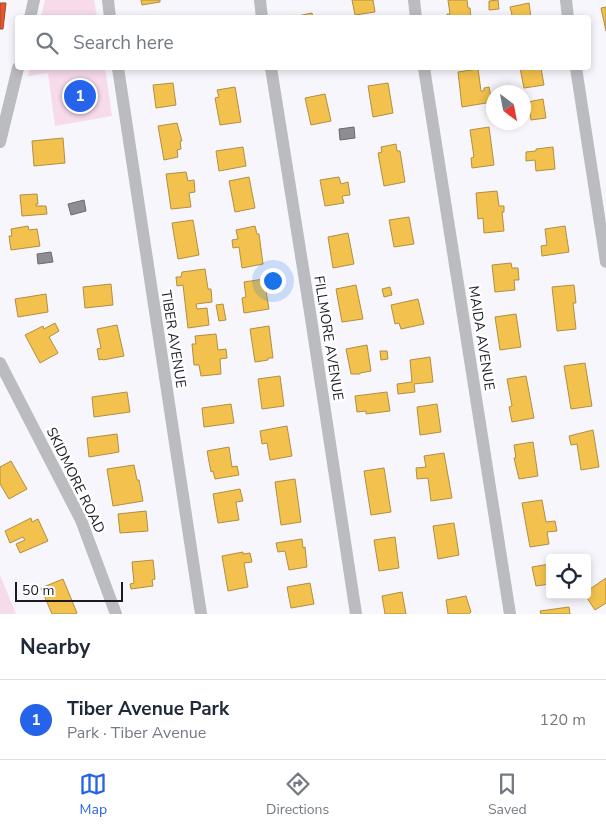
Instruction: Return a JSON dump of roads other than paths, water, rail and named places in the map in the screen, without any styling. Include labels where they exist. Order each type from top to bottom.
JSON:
[{"type":"street","points":[[31,15],[34,0]]},
{"type":"street","points":[[108,0],[110,15]]},
{"type":"street","points":[[260,0],[262,15]]},
{"type":"street","points":[[414,0],[416,15]]},
{"type":"street","points":[[566,0],[568,15]]},
{"type":"street","points":[[0,142],[18,70]]},
{"type":"street","name":"TIBER AVENUE","points":[[118,70],[201,614]]},
{"type":"street","name":"FILLMORE AVENUE","points":[[270,70],[310,312],[356,614]]},
{"type":"street","name":"MAIDA AVENUE","points":[[424,70],[510,614]]},
{"type":"street","points":[[576,70],[606,262]]},
{"type":"street","name":"SKIDMORE ROAD","points":[[0,363],[81,520],[116,614]]},
{"type":"place","name":"Tiber Avenue Park","points":[[80,96]]}]
